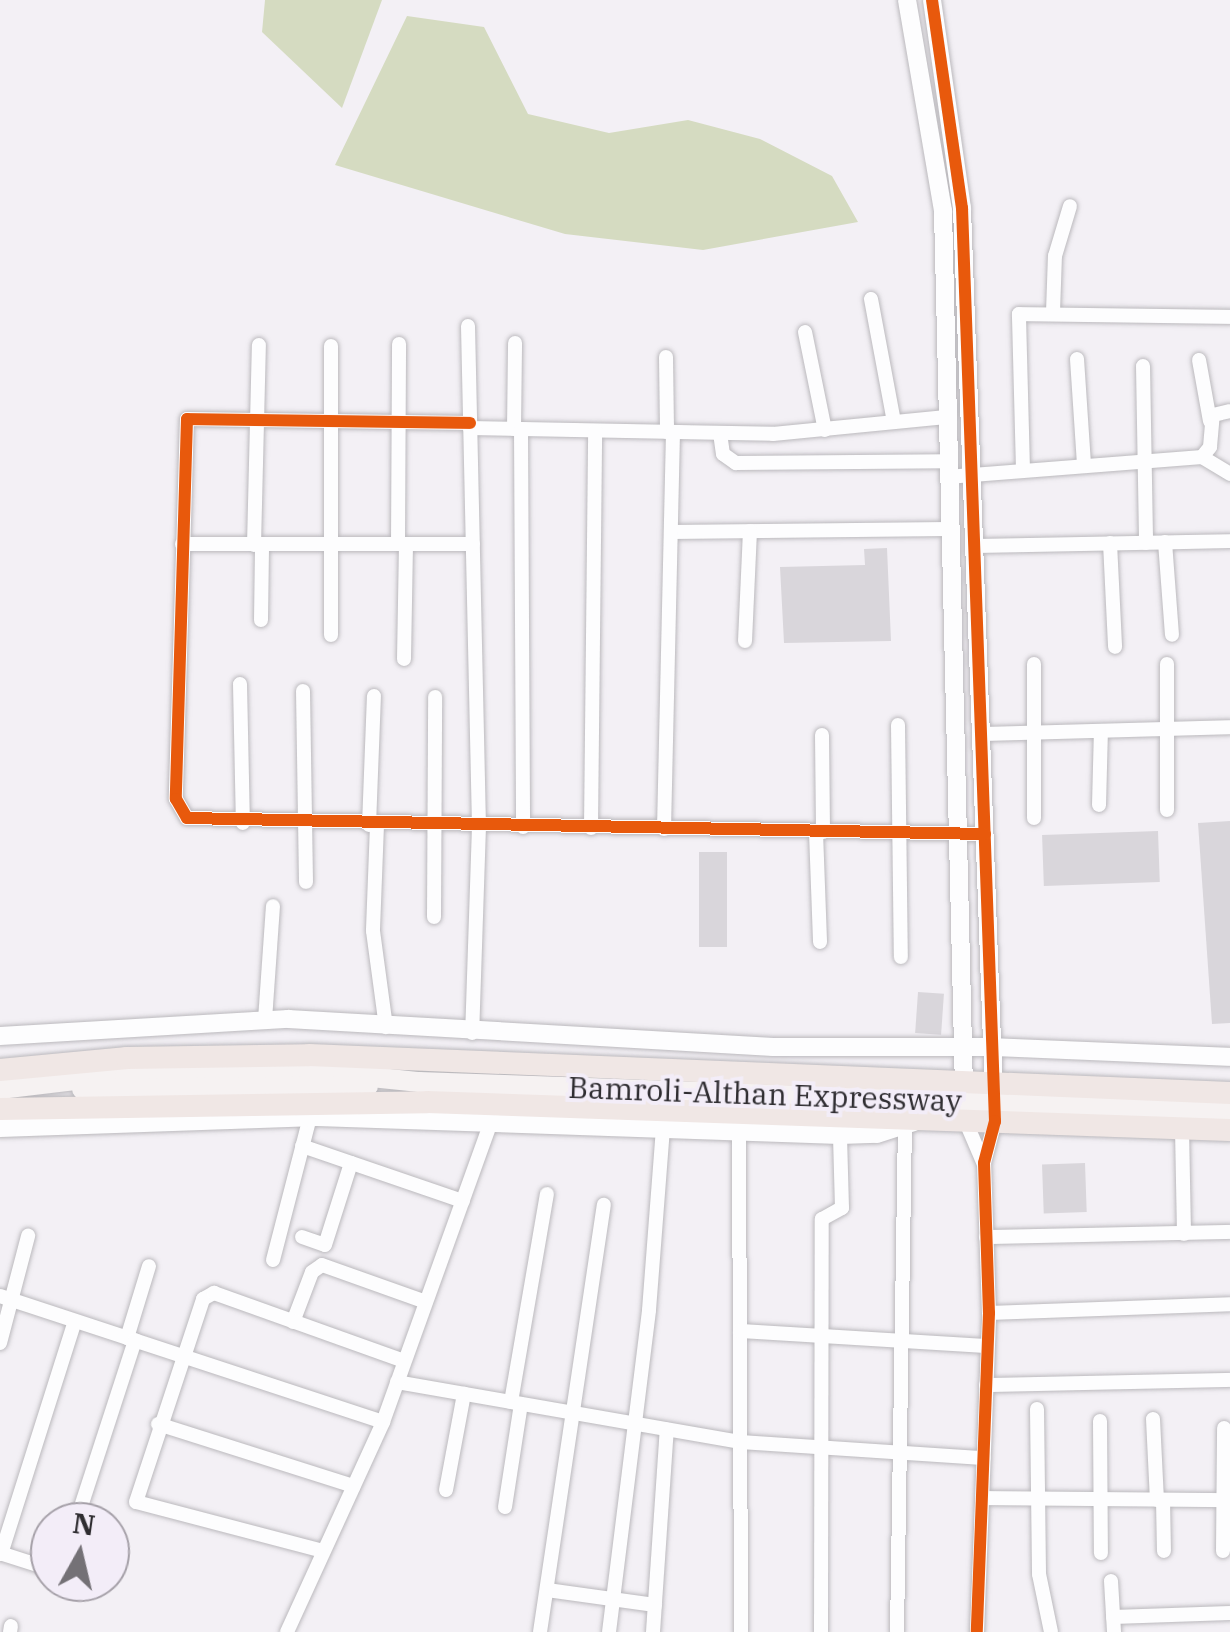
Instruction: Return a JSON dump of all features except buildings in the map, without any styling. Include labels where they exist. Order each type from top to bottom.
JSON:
[{"type":"main road","points":[[0,1070],[127,1058],[309,1055],[965,1101],[1230,1093]]},
{"type":"main road","name":"Bamroli-Althan Expressway","points":[[0,1088],[297,1090],[413,1101],[965,1101]]},
{"type":"main road","points":[[0,1109],[413,1101],[914,1122],[965,1101],[1182,1128],[1230,1130]]},
{"type":"main road","name":"Bamroli-Althan Expressway","points":[[994,1102],[1230,1111]]},
{"type":"street","points":[[907,0],[942,203],[965,1101],[984,1163]]},
{"type":"street","points":[[932,0],[961,198],[994,1102],[984,1163],[988,1346],[977,1632]]},
{"type":"street","points":[[1053,312],[1055,256],[1070,206]]},
{"type":"street","points":[[871,299],[894,422]]},
{"type":"street","points":[[1024,470],[1015,325],[1025,312],[1230,317]]},
{"type":"street","points":[[468,326],[478,826],[472,1033]]},
{"type":"street","points":[[805,332],[825,430]]},
{"type":"street","points":[[515,342],[523,827]]},
{"type":"street","points":[[259,344],[256,421],[260,620]]},
{"type":"street","points":[[400,344],[404,660]]},
{"type":"street","points":[[331,346],[327,420],[332,635]]},
{"type":"street","points":[[664,829],[670,532],[666,357]]},
{"type":"street","points":[[1077,359],[1084,464]]},
{"type":"street","points":[[1200,360],[1210,421],[1210,447],[1202,457]]},
{"type":"street","points":[[1143,366],[1146,543]]},
{"type":"street","points":[[1210,421],[1230,411]]},
{"type":"street","points":[[946,417],[825,430],[720,433],[187,419],[178,810],[199,822],[986,834]]},
{"type":"street","points":[[591,828],[594,430]]},
{"type":"street","points":[[720,433],[724,454],[736,463],[947,469],[974,474],[1146,458],[1202,457],[1230,474]]},
{"type":"street","points":[[670,532],[948,530]]},
{"type":"street","points":[[746,640],[750,532]]},
{"type":"street","points":[[976,546],[1230,541]]},
{"type":"street","points":[[1165,542],[1172,635]]},
{"type":"street","points":[[1110,543],[1114,647]]},
{"type":"street","points":[[182,544],[473,544]]},
{"type":"street","points":[[1034,664],[1034,818]]},
{"type":"street","points":[[1167,664],[1167,810]]},
{"type":"street","points":[[240,684],[242,823]]},
{"type":"street","points":[[304,691],[306,882]]},
{"type":"street","points":[[374,696],[373,931],[386,1027]]},
{"type":"street","points":[[434,917],[435,697]]},
{"type":"street","points":[[898,725],[901,957]]},
{"type":"street","points":[[982,734],[1230,729]]},
{"type":"street","points":[[1099,806],[1101,731]]},
{"type":"street","points":[[820,942],[822,734]]},
{"type":"street","points":[[264,1020],[273,906]]},
{"type":"street","points":[[0,1036],[264,1020],[773,1047],[992,1046],[1230,1057]]},
{"type":"street","points":[[0,1128],[310,1117],[413,1101],[492,1118],[662,1130],[840,1135],[914,1122],[901,1338],[897,1632]]},
{"type":"street","points":[[273,1260],[310,1117]]},
{"type":"street","points":[[287,1632],[383,1422],[492,1118]]},
{"type":"street","points":[[1182,1128],[1184,1234]]},
{"type":"street","points":[[610,1632],[632,1423],[649,1310],[662,1130]]},
{"type":"street","points":[[738,1132],[741,1632]]},
{"type":"street","points":[[820,1632],[822,1219],[842,1208],[840,1135]]},
{"type":"street","points":[[302,1146],[463,1200]]},
{"type":"street","points":[[302,1237],[326,1245],[352,1163]]},
{"type":"street","points":[[505,1507],[547,1194]]},
{"type":"street","points":[[540,1632],[578,1414],[604,1205]]},
{"type":"street","points":[[986,1238],[1230,1232]]},
{"type":"street","points":[[0,1344],[7,1298],[28,1236]]},
{"type":"street","points":[[293,1322],[312,1272],[322,1265],[426,1302]]},
{"type":"street","points":[[82,1502],[149,1266]]},
{"type":"street","points":[[324,1551],[140,1506],[135,1490],[181,1355],[210,1293],[404,1362]]},
{"type":"street","points":[[7,1298],[383,1422]]},
{"type":"street","points":[[988,1313],[1230,1304]]},
{"type":"street","points":[[30,1563],[0,1554],[75,1320]]},
{"type":"street","points":[[740,1331],[988,1346]]},
{"type":"street","points":[[986,1385],[1230,1380]]},
{"type":"street","points":[[397,1382],[740,1442],[983,1458]]},
{"type":"street","points":[[446,1490],[464,1394]]},
{"type":"street","points":[[1038,1409],[1039,1574],[1051,1632]]},
{"type":"street","points":[[1153,1419],[1164,1551]]},
{"type":"street","points":[[1100,1421],[1101,1553]]},
{"type":"street","points":[[158,1424],[353,1486]]},
{"type":"street","points":[[1224,1428],[1224,1551]]},
{"type":"street","points":[[652,1632],[667,1429]]},
{"type":"street","points":[[982,1498],[1227,1500]]},
{"type":"street","points":[[1112,1581],[1114,1624],[1230,1613]]},
{"type":"street","points":[[548,1590],[654,1605]]},
{"type":"green space","points":[[265,0],[382,0],[342,108],[262,32]]},
{"type":"green space","points":[[407,16],[484,27],[528,114],[609,133],[688,120],[760,139],[832,176],[858,222],[703,250],[565,234],[335,165]]},
{"type":"cycle path","points":[[932,0],[962,208],[995,1121],[984,1163],[989,1313],[977,1632]]},
{"type":"cycle path","points":[[470,423],[187,419],[176,799],[187,818],[985,834]]}]
